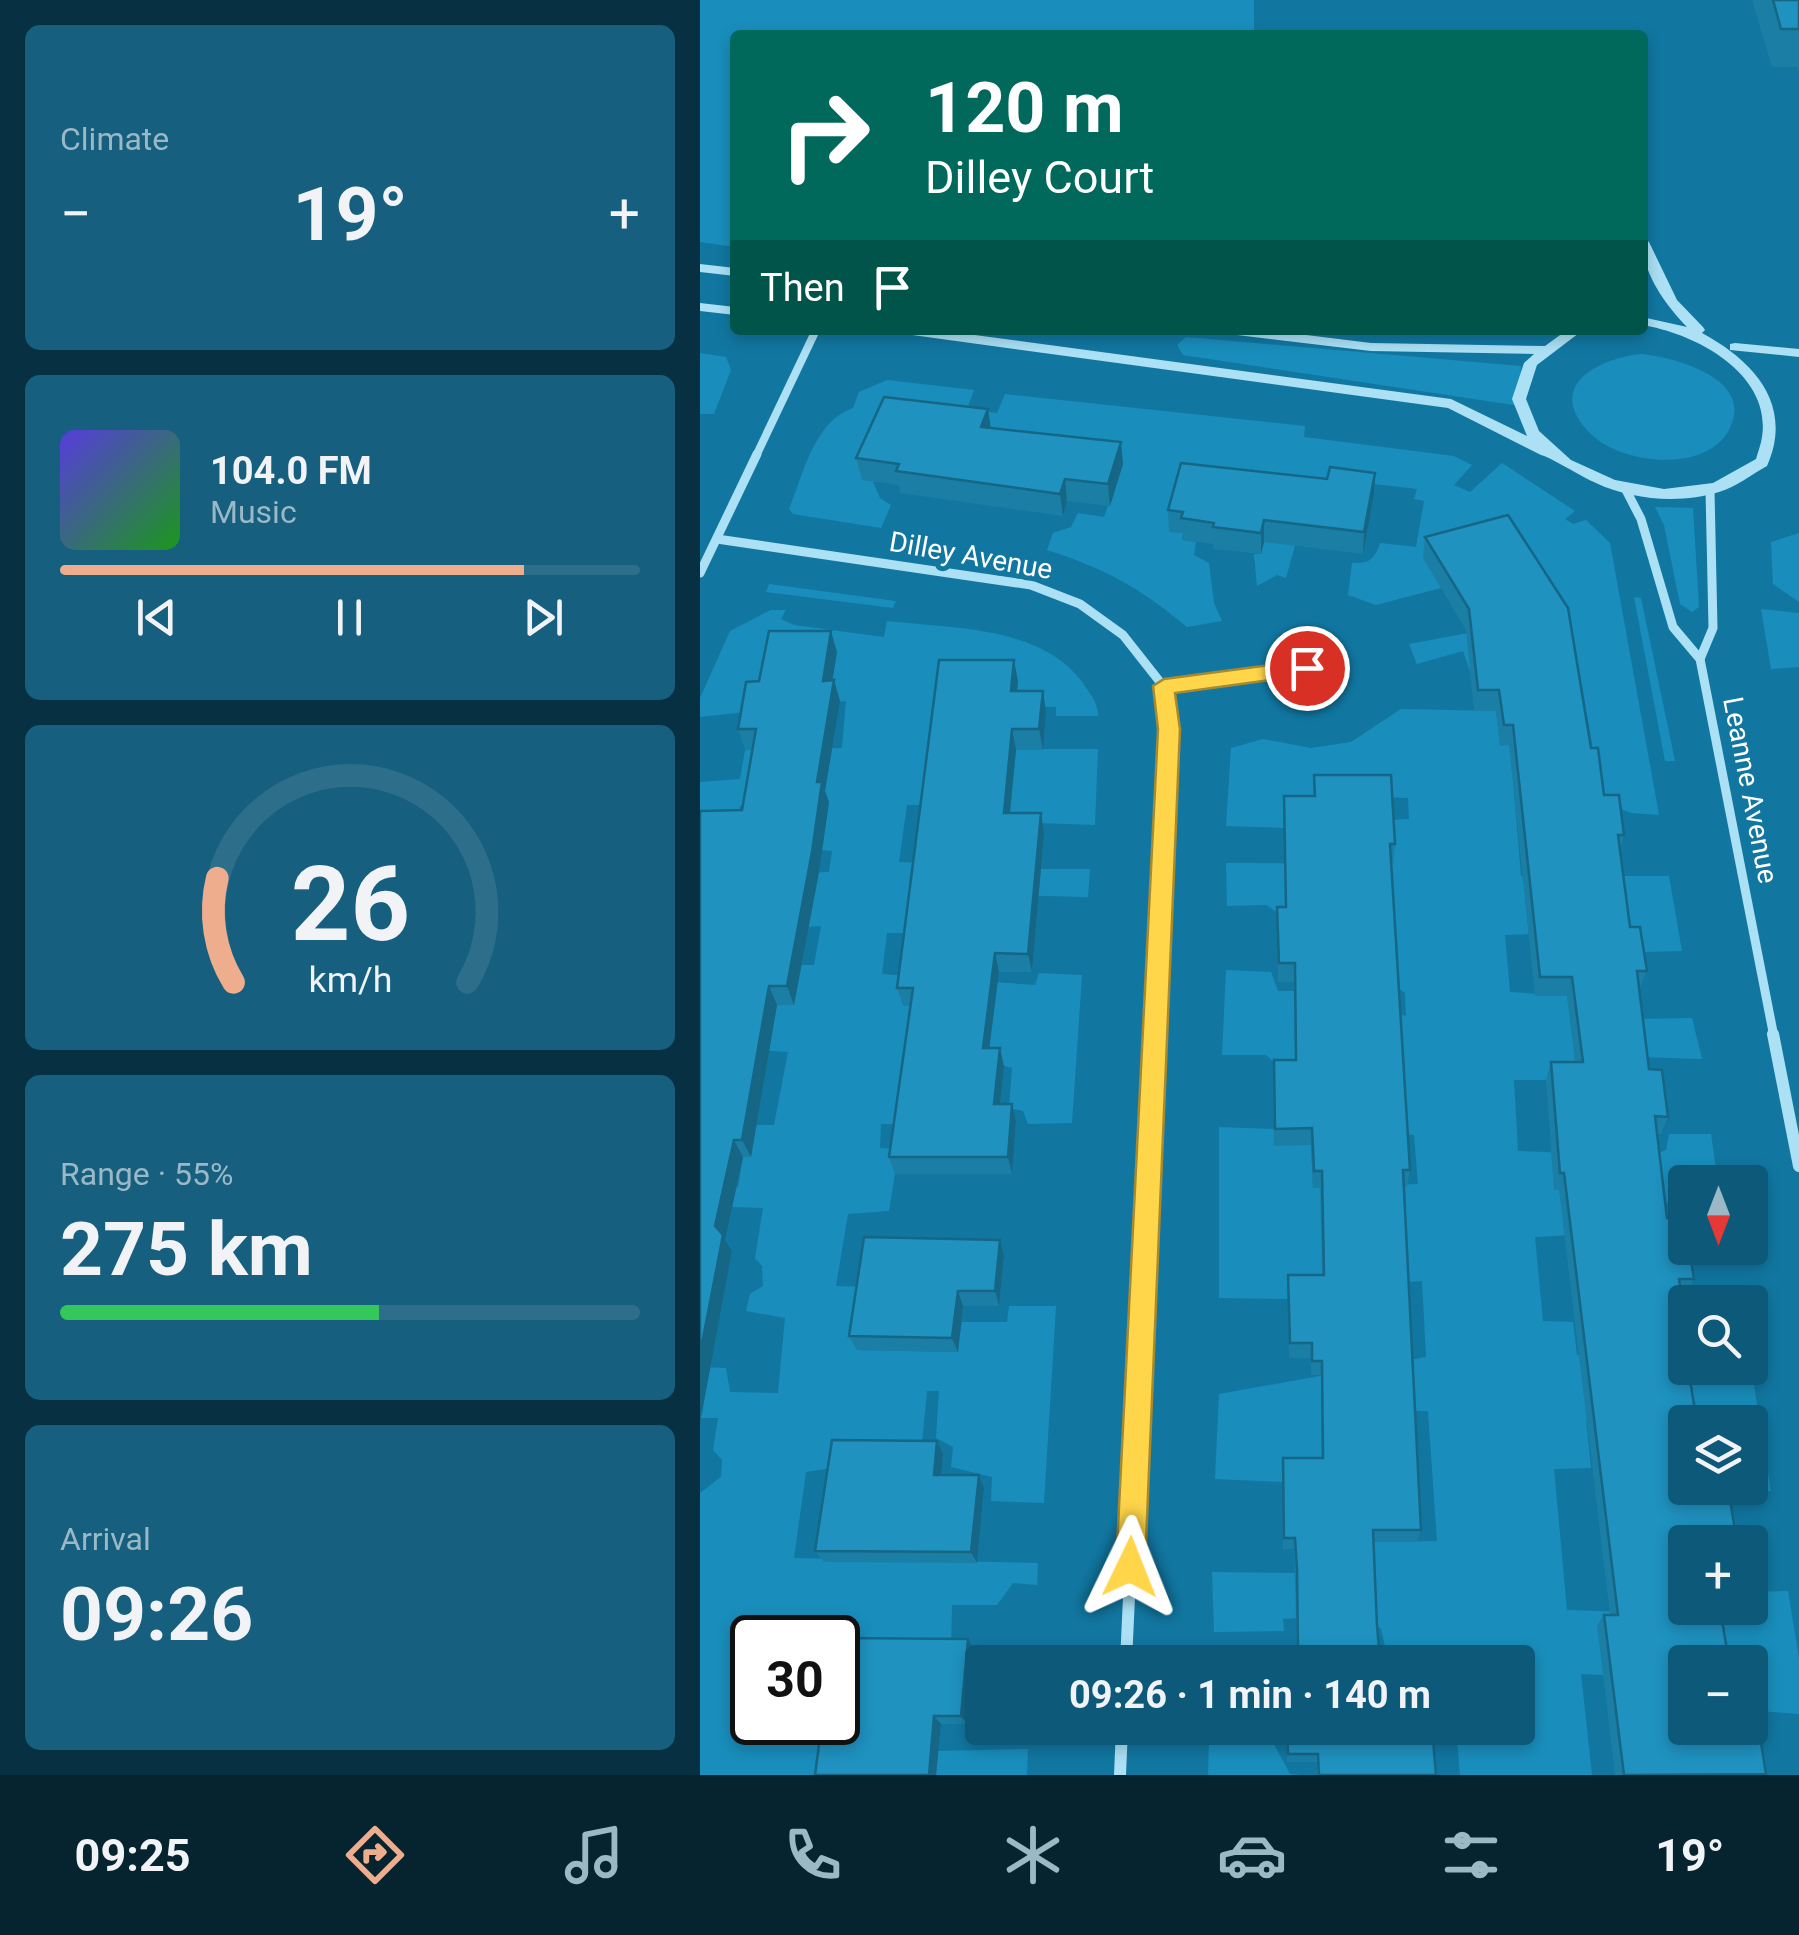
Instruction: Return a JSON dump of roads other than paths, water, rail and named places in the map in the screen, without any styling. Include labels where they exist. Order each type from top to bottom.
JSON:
[{"type":"street","points":[[1648,254],[1671,302],[1698,330]]},
{"type":"street","points":[[700,268],[730,271]]},
{"type":"street","points":[[700,307],[730,310]]},
{"type":"street","points":[[942,335],[1452,404],[1588,478],[1626,490],[1667,495],[1710,490],[1748,475],[1773,452],[1783,428],[1782,406],[1773,384],[1757,364],[1734,347],[1698,330],[1648,323]]},
{"type":"street","points":[[700,573],[814,335]]},
{"type":"street","points":[[1271,335],[1371,347],[1542,350]]},
{"type":"street","points":[[1546,452],[1528,430],[1519,407],[1519,385],[1528,364],[1568,335]]},
{"type":"street","points":[[1734,347],[1799,352]]},
{"type":"street","name":"Leanne Avenue","points":[[1626,490],[1641,519],[1673,627],[1700,659],[1799,1166]]},
{"type":"street","name":"Leanne Avenue","points":[[1700,659],[1714,628],[1710,490]]},
{"type":"street","name":"Dilley Avenue","points":[[717,539],[1031,585],[1080,604],[1123,635],[1164,686]]},
{"type":"street","points":[[1127,1645],[1169,729],[1164,686],[1307,668]]},
{"type":"street","points":[[1120,1775],[1121,1745]]}]
